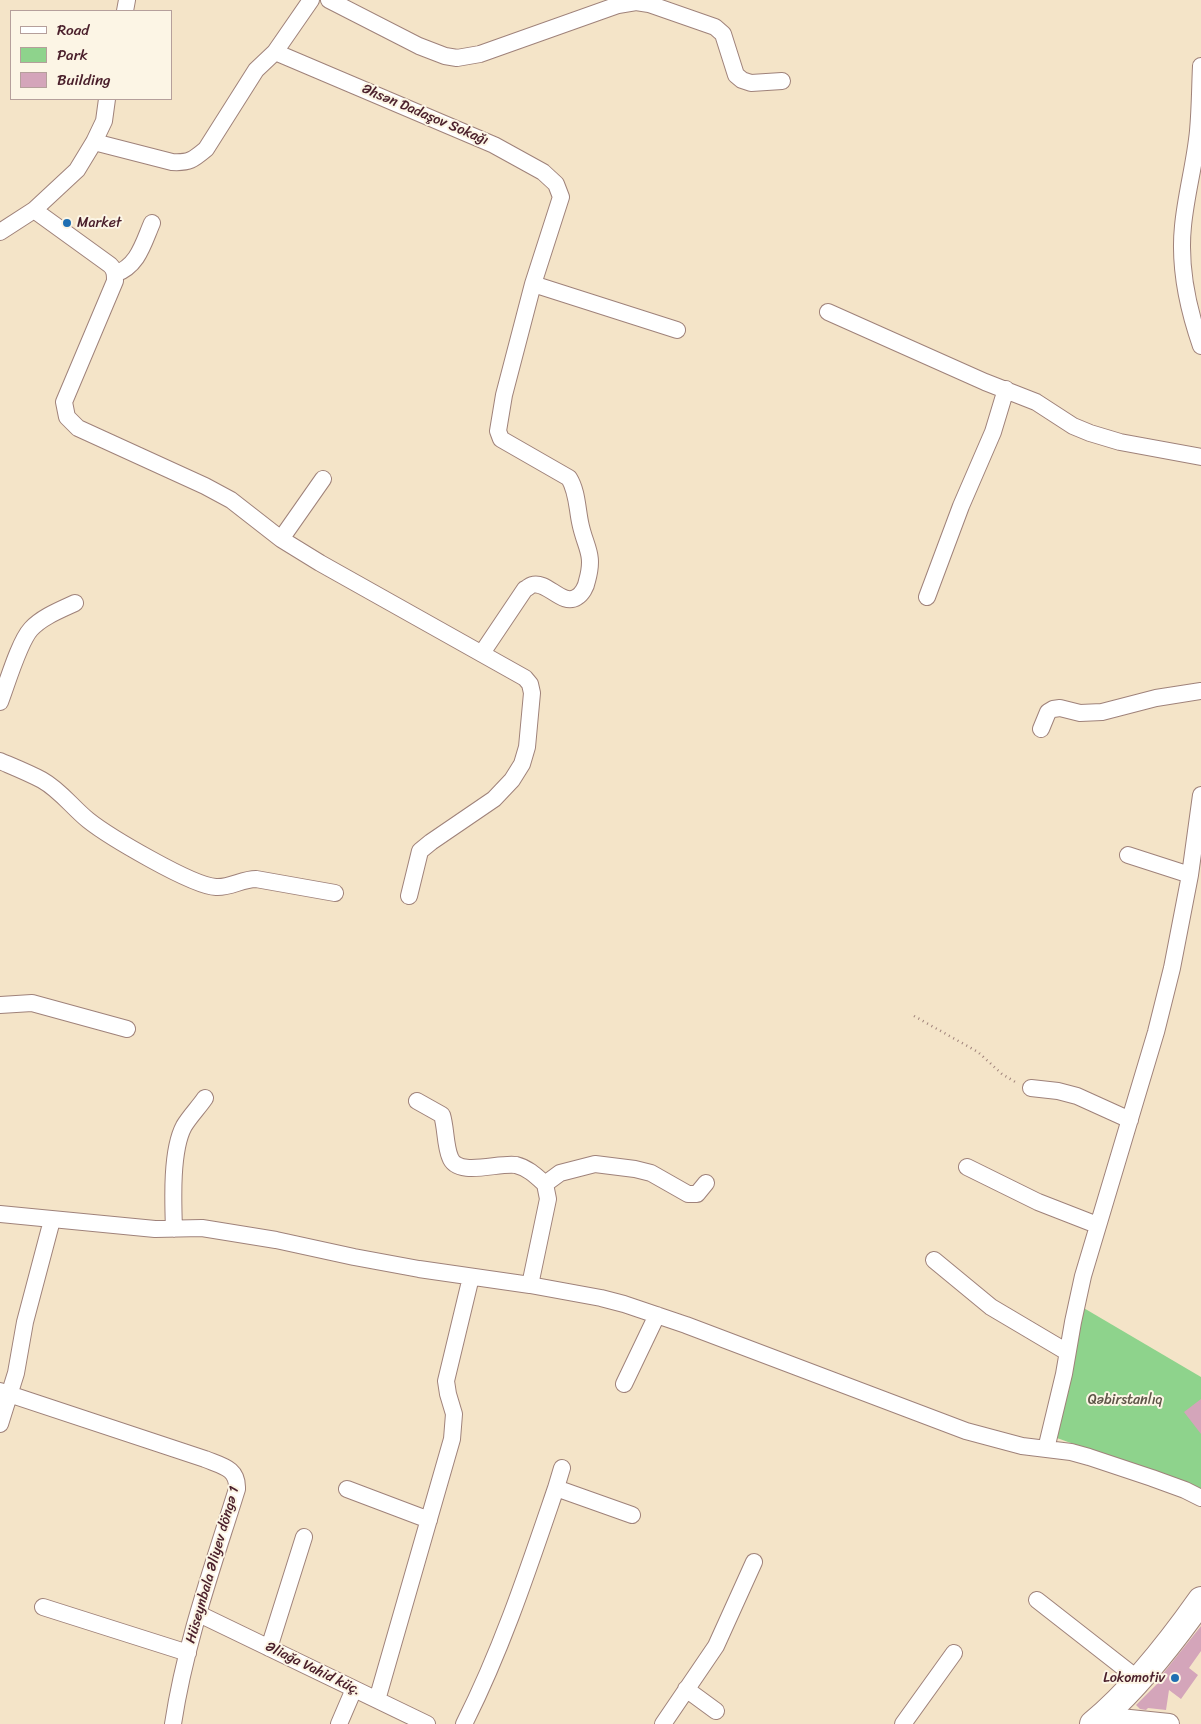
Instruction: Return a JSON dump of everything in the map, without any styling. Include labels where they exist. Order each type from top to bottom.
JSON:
[{"type":"main road","points":[[1100,1719],[1138,1679],[1201,1600]]},
{"type":"street","points":[[94,142],[172,162],[185,163],[190,160],[206,148],[256,70],[275,52],[311,0]]},
{"type":"street","points":[[329,0],[419,46],[445,56],[457,58],[480,54],[618,4],[653,2],[715,27],[723,34],[736,75],[742,80],[751,83],[782,81]]},
{"type":"street","name":"Əhsən Dadaşov Sokağı","points":[[275,52],[494,145],[543,172],[556,184],[561,197],[533,284]]},
{"type":"street","points":[[1201,66],[1198,130],[1183,227],[1182,258],[1195,329],[1201,346]]},
{"type":"street","points":[[0,232],[34,210],[77,170],[104,121],[108,100]]},
{"type":"street","points":[[34,210],[110,265],[114,269],[115,274],[115,281],[64,402],[66,418],[78,428],[205,486],[231,500],[281,539],[320,563],[525,678],[530,684],[532,692],[527,747],[522,764],[512,780],[494,799],[420,851],[409,896]]},
{"type":"street","points":[[115,274],[124,271],[136,260],[152,223]]},
{"type":"street","points":[[482,653],[525,589],[532,584],[540,585],[567,600],[576,598],[582,593],[587,583],[591,563],[590,551],[580,525],[574,487],[568,478],[501,439],[498,431],[504,395],[533,284],[676,330]]},
{"type":"street","points":[[828,312],[985,382],[1036,402],[1073,426],[1090,433],[1120,442],[1201,457]]},
{"type":"street","points":[[927,597],[961,506],[992,432],[1006,389]]},
{"type":"street","points":[[281,539],[323,479]]},
{"type":"street","points":[[0,702],[24,638],[31,628],[50,615],[75,603]]},
{"type":"street","points":[[1042,729],[1048,712],[1052,709],[1060,708],[1080,713],[1102,712],[1156,698],[1201,691]]},
{"type":"street","points":[[0,761],[53,787],[88,820],[103,830],[164,866],[208,886],[228,886],[248,879],[256,879],[335,893]]},
{"type":"street","points":[[1046,1449],[1075,1313],[1098,1225],[1156,1032],[1172,968],[1190,875],[1201,795]]},
{"type":"street","points":[[1128,855],[1190,875]]},
{"type":"street","points":[[0,1005],[32,1003],[127,1029]]},
{"type":"street","points":[[1031,1088],[1058,1091],[1077,1096],[1130,1120]]},
{"type":"street","points":[[174,1229],[173,1199],[178,1143],[185,1125],[206,1098]]},
{"type":"street","points":[[417,1101],[442,1115],[450,1158],[456,1165],[467,1168],[513,1165],[525,1168],[545,1184],[548,1199],[530,1285]]},
{"type":"street","points":[[545,1184],[560,1173],[595,1164],[651,1173],[688,1194],[696,1194],[706,1183]]},
{"type":"street","points":[[968,1168],[1038,1202],[1098,1225]]},
{"type":"street","points":[[0,1214],[155,1229],[202,1228],[276,1240],[354,1257],[601,1298],[656,1315],[966,1431],[1002,1441],[1071,1452],[1089,1457],[1160,1481],[1201,1498]]},
{"type":"street","points":[[0,1424],[5,1393],[18,1364],[24,1322],[52,1220]]},
{"type":"street","points":[[934,1260],[991,1307],[1067,1352]]},
{"type":"street","points":[[377,1700],[452,1439],[454,1414],[446,1381],[471,1277]]},
{"type":"street","points":[[624,1384],[656,1315]]},
{"type":"street","name":"Hüseynbala Əliyev döngə 1","points":[[5,1393],[205,1459],[227,1468],[235,1474],[237,1489],[198,1614],[172,1724]]},
{"type":"street","points":[[464,1724],[494,1656],[531,1562],[562,1468]]},
{"type":"street","points":[[556,1488],[632,1515]]},
{"type":"street","points":[[347,1490],[429,1520]]},
{"type":"street","points":[[269,1648],[304,1537]]},
{"type":"street","points":[[663,1724],[716,1646],[754,1562]]},
{"type":"street","points":[[1037,1600],[1138,1679]]},
{"type":"street","points":[[43,1606],[188,1653]]},
{"type":"street","name":"Əliağa Vahid küç.","points":[[198,1614],[427,1724]]},
{"type":"street","points":[[904,1724],[954,1653]]},
{"type":"street","points":[[339,1724],[354,1689]]},
{"type":"street","points":[[686,1689],[716,1711]]},
{"type":"street","points":[[1100,1719],[1169,1724]]},
{"type":"path","points":[[914,1016],[978,1052],[1002,1074],[1018,1084],[1031,1088]]},
{"type":"green space","name":"Qəbirstanlıq","points":[[1082,1307],[1201,1377],[1201,1490],[1057,1438]]},
{"type":"building","points":[[1201,1399],[1201,1434],[1184,1412]]},
{"type":"building","points":[[1201,1626],[1201,1651],[1189,1668],[1198,1675],[1181,1699],[1169,1690],[1166,1710],[1140,1709],[1136,1705],[1158,1683],[1157,1681]]},
{"type":"place","name":"Market","points":[[67,223]]},
{"type":"place","name":"Lokomotiv","points":[[1175,1678]]}]
